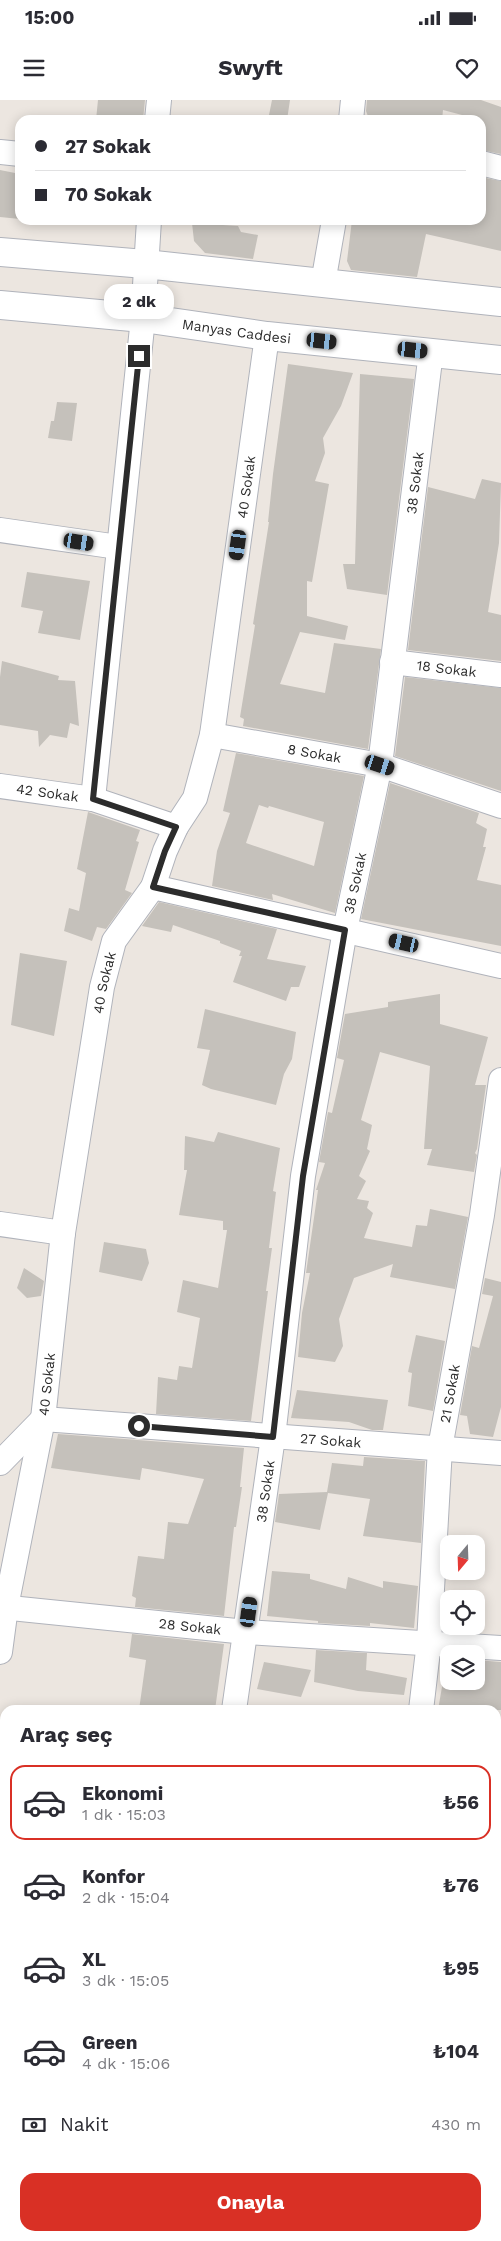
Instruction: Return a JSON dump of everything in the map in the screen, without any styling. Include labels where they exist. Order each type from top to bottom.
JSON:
[{"type":"main road","points":[[0,252],[145,264],[501,302]]},
{"type":"main road","name":"Manyas Caddesi","points":[[0,305],[143,318],[267,336],[501,360]]},
{"type":"street","points":[[158,115],[159,100]]},
{"type":"street","points":[[352,115],[353,100]]},
{"type":"street","points":[[0,152],[15,154]]},
{"type":"street","points":[[486,165],[501,168]]},
{"type":"street","points":[[93,799],[143,318],[148,225]]},
{"type":"street","points":[[323,283],[333,225]]},
{"type":"street","name":"40 Sokak","points":[[0,1652],[3,1607],[43,1419],[63,1233],[102,987],[114,942],[153,887],[165,851],[176,827],[195,798],[212,735],[267,336]]},
{"type":"street","name":"38 Sokak","points":[[235,1705],[273,1437],[303,1176],[345,930],[380,765],[431,352]]},
{"type":"street","points":[[0,530],[118,547]]},
{"type":"street","name":"18 Sokak","points":[[392,662],[501,675]]},
{"type":"street","name":"8 Sokak","points":[[212,735],[380,765],[501,806]]},
{"type":"street","name":"42 Sokak","points":[[0,786],[93,799],[176,827]]},
{"type":"street","points":[[153,887],[501,966]]},
{"type":"street","name":"21 Sokak","points":[[422,1705],[429,1642],[440,1448],[482,1215],[501,1080]]},
{"type":"street","points":[[0,1224],[63,1233]]},
{"type":"street","points":[[0,1463],[43,1419]]},
{"type":"street","name":"27 Sokak","points":[[43,1419],[501,1452]]},
{"type":"street","name":"28 Sokak","points":[[3,1607],[246,1632],[501,1648]]},
{"type":"building","points":[[98,100],[145,100],[144,115],[96,115]]},
{"type":"building","points":[[272,100],[290,100],[288,115],[269,115]]},
{"type":"building","points":[[367,100],[481,100],[501,107],[501,154],[486,151],[486,115],[462,115],[443,110],[442,115],[368,115]]},
{"type":"building","points":[[0,170],[15,173],[15,218],[0,217]]},
{"type":"building","points":[[486,178],[501,181],[501,251],[426,234],[417,277],[351,270],[347,261],[351,225],[486,225]]},
{"type":"building","points":[[192,225],[238,226],[241,232],[258,235],[253,259],[205,253],[194,241]]},
{"type":"building","points":[[288,364],[353,373],[341,406],[323,438],[325,453],[315,481],[329,484],[312,582],[307,581],[307,616],[348,626],[345,640],[300,632],[280,684],[325,693],[334,643],[381,649],[368,749],[243,726],[244,719],[240,717],[255,625],[253,624],[269,522],[273,474]]},
{"type":"building","points":[[360,374],[414,379],[387,595],[347,589],[343,564],[355,564]]},
{"type":"building","points":[[57,402],[77,403],[72,441],[48,438],[51,421],[54,421]]},
{"type":"building","points":[[482,479],[501,483],[499,543],[488,612],[501,615],[501,661],[408,650],[428,487],[475,499]]},
{"type":"building","points":[[27,572],[90,581],[80,640],[38,633],[43,611],[21,607]]},
{"type":"building","points":[[2,661],[59,676],[58,680],[75,681],[79,726],[70,723],[67,738],[50,735],[39,747],[38,731],[0,725]]},
{"type":"building","points":[[405,677],[501,688],[501,791],[395,756]]},
{"type":"building","points":[[236,753],[364,776],[335,913],[272,894],[273,900],[212,886],[217,851],[230,813],[223,811]],"holes":[[[259,805],[268,808],[269,806],[324,822],[314,866],[246,843]]]},
{"type":"building","points":[[390,783],[479,813],[476,823],[487,829],[483,847],[486,847],[477,880],[501,885],[501,946],[361,919]]},
{"type":"building","points":[[88,812],[140,830],[136,841],[139,842],[125,890],[132,893],[106,929],[97,927],[92,941],[64,931],[69,908],[79,911],[86,873],[77,869]]},
{"type":"building","points":[[159,902],[277,929],[267,959],[306,966],[299,987],[291,987],[286,1001],[233,982],[242,956],[239,956],[241,951],[220,943],[220,941],[173,925],[171,932],[142,926]]},
{"type":"building","points":[[20,953],[67,961],[54,1036],[11,1025]]},
{"type":"building","points":[[440,994],[440,1024],[488,1037],[475,1085],[486,1085],[475,1153],[477,1155],[474,1172],[427,1165],[432,1149],[424,1149],[430,1066],[380,1052],[361,1120],[372,1125],[367,1149],[370,1151],[359,1176],[366,1181],[357,1199],[369,1201],[367,1208],[373,1213],[364,1238],[412,1247],[416,1225],[427,1226],[430,1209],[468,1217],[455,1289],[390,1277],[393,1264],[354,1278],[339,1319],[343,1346],[335,1362],[298,1357],[302,1313],[310,1273],[306,1273],[318,1190],[316,1190],[325,1163],[319,1162],[328,1112],[332,1113],[344,1060],[337,1058],[345,1014],[388,1007],[388,1002]]},
{"type":"building","points":[[205,1009],[296,1032],[292,1059],[284,1074],[276,1105],[211,1089],[202,1085],[210,1050],[197,1048]]},
{"type":"building","points":[[218,1132],[280,1148],[273,1191],[276,1192],[269,1248],[272,1248],[266,1291],[268,1291],[251,1421],[156,1414],[158,1377],[177,1380],[179,1366],[192,1368],[200,1318],[177,1312],[183,1280],[218,1288],[227,1230],[223,1230],[223,1221],[179,1215],[187,1170],[184,1170],[185,1136],[214,1142]]},
{"type":"building","points":[[104,1242],[146,1249],[149,1263],[142,1281],[99,1272]]},
{"type":"building","points":[[24,1268],[44,1281],[41,1296],[27,1298],[17,1288]]},
{"type":"building","points":[[485,1278],[501,1282],[501,1407],[493,1437],[470,1434],[467,1416],[460,1415],[472,1346],[479,1348],[493,1296],[482,1294]]},
{"type":"building","points":[[416,1335],[445,1341],[433,1411],[408,1406],[412,1373],[408,1372]]},
{"type":"building","points":[[297,1390],[388,1400],[383,1430],[372,1430],[349,1422],[291,1418]]},
{"type":"building","points":[[58,1434],[244,1448],[240,1487],[242,1487],[236,1527],[234,1527],[224,1616],[135,1607],[136,1598],[132,1596],[138,1556],[164,1559],[168,1522],[188,1524],[204,1479],[142,1468],[140,1480],[51,1468]]},
{"type":"building","points":[[364,1457],[425,1461],[421,1543],[363,1536],[370,1499],[328,1493],[320,1530],[275,1522],[279,1494],[327,1492],[332,1463],[363,1466]]},
{"type":"building","points":[[272,1571],[310,1574],[310,1579],[346,1589],[348,1577],[383,1588],[383,1581],[418,1586],[414,1628],[370,1623],[370,1626],[318,1623],[318,1621],[267,1616]]},
{"type":"building","points":[[132,1634],[224,1644],[216,1705],[140,1705],[146,1660],[129,1657]]},
{"type":"building","points":[[316,1650],[367,1653],[366,1670],[407,1678],[404,1695],[358,1691],[314,1682]]},
{"type":"building","points":[[485,1661],[501,1662],[501,1705],[439,1705],[441,1690],[485,1690]]},
{"type":"building","points":[[264,1662],[311,1670],[301,1697],[257,1689]]},
{"type":"route","points":[[139,356],[93,799],[176,827],[165,851],[153,887],[345,930],[303,1176],[273,1437],[139,1426]]}]
